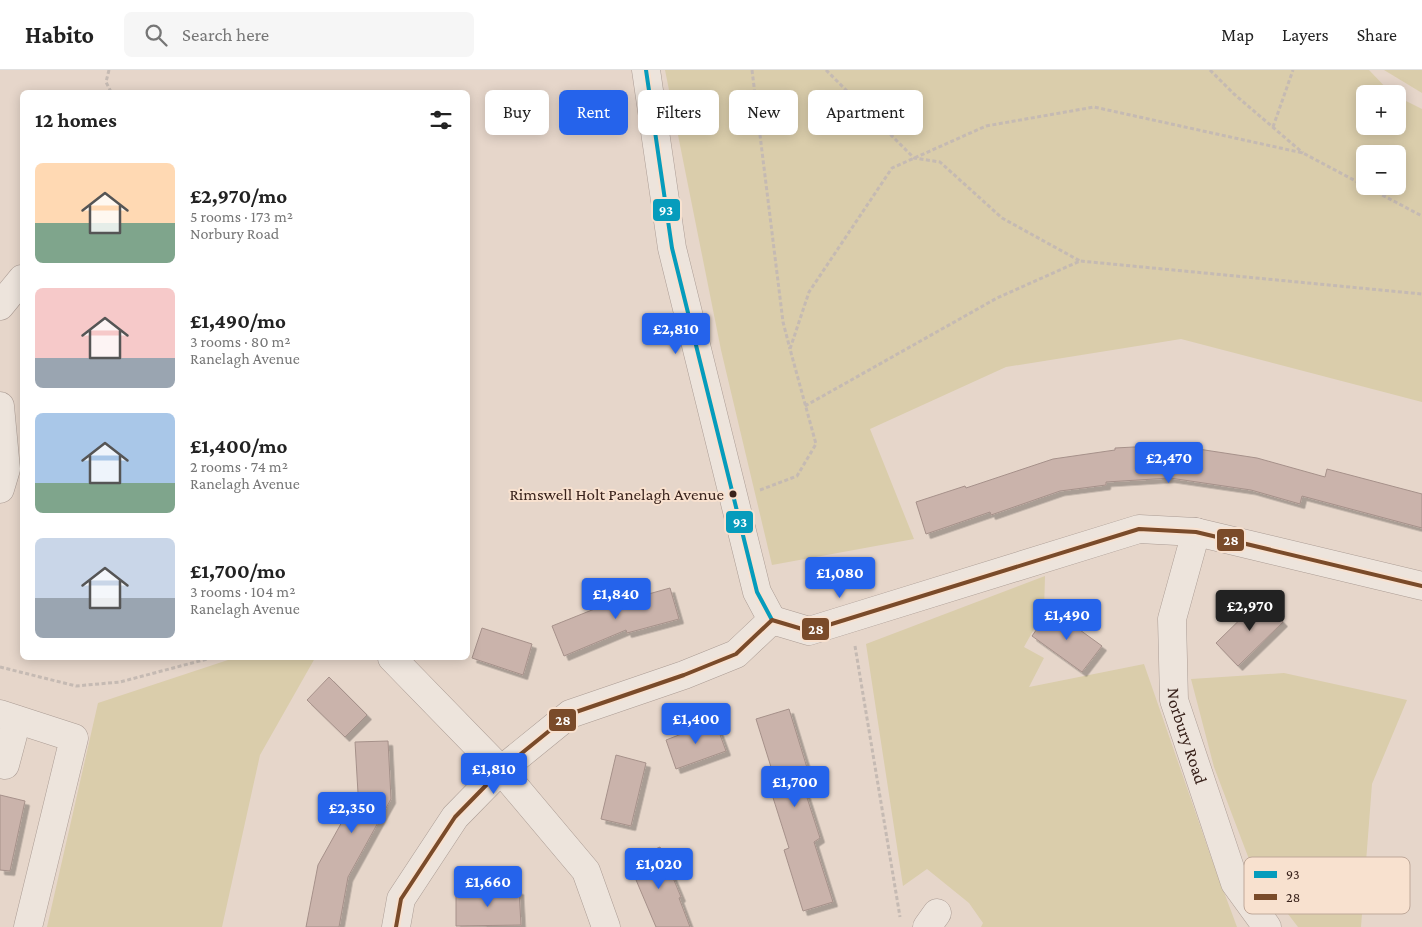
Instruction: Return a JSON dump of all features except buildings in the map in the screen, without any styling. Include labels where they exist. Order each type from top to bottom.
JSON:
[{"type":"street","points":[[646,70],[672,248],[756,592],[772,620],[809,631],[1139,529],[1196,532],[1422,586]]},
{"type":"street","points":[[0,306],[20,281]]},
{"type":"street","points":[[0,406],[6,469],[0,489]]},
{"type":"street","name":"Norbury Road","points":[[1196,532],[1172,619],[1174,700],[1235,883],[1244,895]]},
{"type":"street","points":[[396,927],[402,899],[454,817],[501,770],[570,714],[684,675],[736,654],[772,620]]},
{"type":"street","points":[[394,660],[501,770],[586,871],[606,927]]},
{"type":"street","points":[[0,764],[5,765],[9,717],[74,738],[28,927]]},
{"type":"street","name":"Norbury Road","points":[[1258,914],[1267,927]]},
{"type":"path","points":[[109,70],[106,82],[111,90]]},
{"type":"path","points":[[734,499],[797,476],[816,444],[783,322],[752,70]]},
{"type":"path","points":[[826,70],[914,158],[940,162],[1002,218],[1080,261],[1422,294]]},
{"type":"path","points":[[1210,70],[1234,94],[1303,153],[1356,181]]},
{"type":"path","points":[[1273,128],[1293,70]]},
{"type":"path","points":[[790,349],[810,292],[892,168],[986,126],[1094,107],[1303,153]]},
{"type":"path","points":[[1382,195],[1422,216]]},
{"type":"path","points":[[805,406],[997,298],[1080,261]]},
{"type":"path","points":[[851,618],[900,917]]},
{"type":"path","points":[[0,667],[76,686],[120,682],[198,660]]},
{"type":"shaded area","points":[[665,70],[1369,70],[1383,85],[1356,85],[1356,135],[1406,135],[1406,101],[1422,109],[1422,402],[1181,339],[1006,367],[870,429],[914,539],[772,565],[721,350],[678,135],[719,135],[719,90],[669,90]]},
{"type":"shaded area","points":[[1384,70],[1422,70],[1422,93]]},
{"type":"shaded area","points":[[1045,576],[1044,611],[1024,647],[1044,658],[1029,687],[1144,664],[1237,927],[981,927],[983,923],[969,903],[927,869],[903,886],[866,644]]},
{"type":"shaded area","points":[[228,660],[314,660],[260,755],[222,927],[47,927],[98,703]]},
{"type":"shaded area","points":[[1284,673],[1407,700],[1372,784],[1366,857],[1248,857],[1214,767],[1191,679]]},
{"type":"shaded area","points":[[1288,914],[1362,914],[1361,927],[1298,927]]},
{"type":"transit line","name":"93","points":[[646,70],[672,248],[757,592],[772,620]]},
{"type":"transit line","name":"28","points":[[396,927],[401,899],[455,817],[501,770],[570,714],[684,675],[736,654],[772,620],[809,631],[1139,529],[1196,532],[1422,586]]},
{"type":"place","name":"Rimswell Holt Panelagh Avenue","points":[[733,494]]}]
